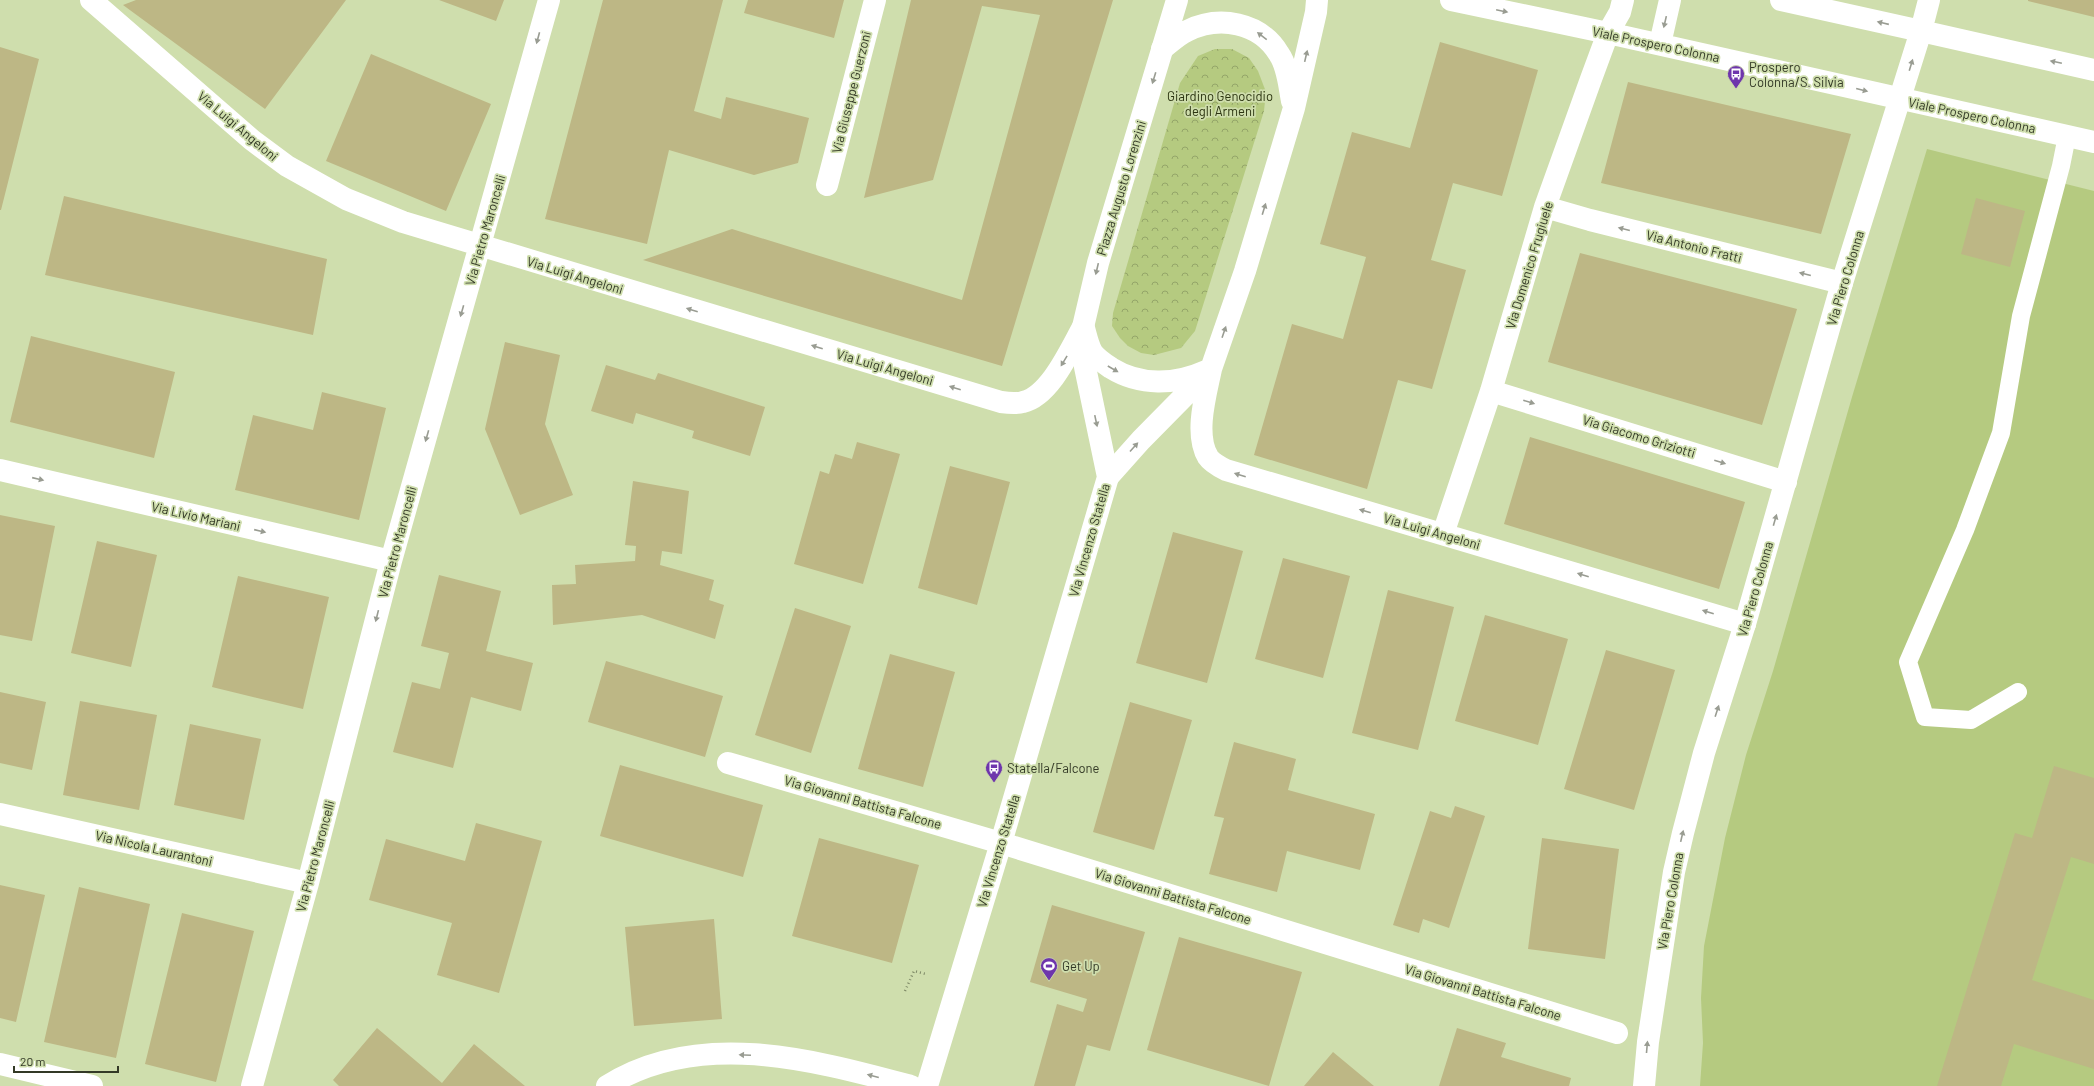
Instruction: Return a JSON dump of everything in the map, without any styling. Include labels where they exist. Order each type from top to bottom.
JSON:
[{"type":"street","name":"Via Luigi Angeloni","points":[[91,0],[252,140],[287,166],[346,199],[403,222],[1001,402],[1023,402],[1038,395],[1058,370],[1084,327]]},
{"type":"street","name":"Via Pietro Maroncelli","points":[[252,1086],[308,883],[391,562],[481,246],[548,0]]},
{"type":"street","name":"Via Giuseppe Guerzoni","points":[[827,185],[874,0]]},
{"type":"street","name":"Piazza Augusto Lorenzini","points":[[1108,477],[1085,367],[1084,327],[1098,263],[1177,0]]},
{"type":"street","points":[[1108,477],[1141,440],[1211,369],[1245,271],[1294,108],[1316,12],[1317,0]]},
{"type":"street","name":"Viale Prospero Colonna","points":[[1451,0],[1660,44],[2094,142]]},
{"type":"street","name":"Via Domenico Frugiuele","points":[[1443,534],[1491,391],[1545,207],[1608,33],[1620,12],[1622,0]]},
{"type":"street","points":[[1660,44],[1670,0]]},
{"type":"street","points":[[1781,0],[2094,70]]},
{"type":"street","name":"Via Piero Colonna","points":[[1644,1086],[1648,1042],[1676,864],[1704,753],[1745,624],[1842,283],[1921,31],[1929,0]]},
{"type":"street","points":[[1162,49],[1186,31],[1216,22],[1236,23],[1257,32],[1269,41],[1281,58],[1294,108]]},
{"type":"street","name":"Via Antonio Fratti","points":[[1545,207],[1590,220],[1842,283]]},
{"type":"street","points":[[1084,327],[1092,352],[1105,364],[1128,376],[1148,381],[1176,381],[1191,378],[1211,369]]},
{"type":"street","name":"Via Luigi Angeloni","points":[[1211,369],[1203,408],[1202,432],[1209,458],[1217,465],[1237,474],[1745,624]]},
{"type":"street","name":"Via Giacomo Griziotti","points":[[1491,391],[1786,482]]},
{"type":"street","name":"Via Livio Mariani","points":[[0,470],[391,562]]},
{"type":"street","name":"Via Vincenzo Statella","points":[[927,1086],[1001,843],[1108,477]]},
{"type":"street","name":"Via Giovanni Battista Falcone","points":[[728,763],[1001,843],[1617,1033]]},
{"type":"street","name":"Via Nicola Laurantoni","points":[[0,814],[308,883]]},
{"type":"street","points":[[607,1086],[631,1072],[653,1064],[692,1056],[721,1053],[778,1056],[810,1061],[911,1086]]},
{"type":"street","points":[[0,1064],[92,1086]]},
{"type":"lane","points":[[2018,692],[1971,720],[1924,717],[1908,662],[1965,530],[2001,433],[2021,316],[2061,166],[2067,136]]},
{"type":"path","points":[[905,991],[914,971],[926,974]]},
{"type":"green space","name":"Giardino Genocidio degli Armeni","points":[[1215,49],[1232,49],[1249,58],[1258,71],[1266,92],[1264,111],[1195,331],[1181,348],[1154,355],[1141,353],[1128,346],[1120,338],[1112,326],[1113,313],[1180,83],[1198,56]]},
{"type":"green space","points":[[1927,149],[2094,191],[2094,1086],[1700,1086],[1703,1043],[1701,998],[1704,946],[1725,838],[1746,755],[1773,671],[1852,397]]},
{"type":"building","points":[[136,0],[346,0],[265,109],[123,5]]},
{"type":"building","points":[[439,0],[504,0],[496,21]]},
{"type":"building","points":[[603,0],[723,0],[694,111],[721,119],[726,97],[809,118],[798,163],[754,175],[669,150],[647,244],[545,219]]},
{"type":"building","points":[[748,0],[844,0],[834,38],[744,13]]},
{"type":"building","points":[[911,0],[1113,0],[1002,366],[643,260],[732,229],[962,300],[1040,15],[982,6],[933,180],[864,198]]},
{"type":"building","points":[[2094,0],[2094,17],[2028,1]]},
{"type":"building","points":[[1440,42],[1538,70],[1502,196],[1453,183],[1431,260],[1466,270],[1432,389],[1398,380],[1367,489],[1254,455],[1292,324],[1343,339],[1366,257],[1320,244],[1352,132],[1410,148]]},
{"type":"building","points":[[0,47],[39,59],[1,210],[0,210]]},
{"type":"building","points":[[371,54],[491,104],[446,211],[326,161]]},
{"type":"building","points":[[1628,82],[1851,134],[1821,234],[1601,183]]},
{"type":"building","points":[[64,196],[327,259],[313,335],[45,275]]},
{"type":"building","points":[[1976,198],[2025,211],[2010,267],[1961,254]]},
{"type":"building","points":[[1580,253],[1797,309],[1762,425],[1548,362]]},
{"type":"building","points":[[31,336],[175,372],[154,458],[10,422]]},
{"type":"building","points":[[505,342],[560,355],[545,424],[573,495],[520,515],[485,429]]},
{"type":"building","points":[[606,365],[655,380],[658,373],[765,407],[750,456],[692,438],[694,431],[636,413],[633,424],[591,411]]},
{"type":"building","points":[[322,392],[386,408],[359,520],[235,490],[253,415],[313,430]]},
{"type":"building","points":[[1530,437],[1745,502],[1719,589],[1504,524]]},
{"type":"building","points":[[857,442],[900,454],[863,584],[794,564],[820,471],[829,474],[835,454],[852,459]]},
{"type":"building","points":[[950,466],[1010,482],[977,605],[918,588]]},
{"type":"building","points":[[633,481],[689,491],[682,554],[662,551],[660,565],[714,580],[709,600],[724,605],[715,639],[642,615],[553,625],[552,585],[576,584],[575,565],[635,561],[636,546],[625,545]]},
{"type":"building","points":[[0,515],[55,526],[32,641],[0,635]]},
{"type":"building","points":[[1173,532],[1243,551],[1207,683],[1136,663]]},
{"type":"building","points":[[97,541],[157,555],[131,667],[71,653]]},
{"type":"building","points":[[1283,558],[1350,576],[1323,678],[1255,659]]},
{"type":"building","points":[[439,575],[501,591],[486,651],[533,663],[521,711],[471,697],[453,768],[393,752],[412,682],[440,689],[449,653],[421,646]]},
{"type":"building","points":[[238,576],[329,597],[303,709],[212,687]]},
{"type":"building","points":[[1388,590],[1454,607],[1418,750],[1352,733]]},
{"type":"building","points":[[795,608],[851,626],[811,753],[755,735]]},
{"type":"building","points":[[1485,615],[1568,639],[1538,745],[1455,721]]},
{"type":"building","points":[[1606,650],[1675,670],[1634,810],[1564,789]]},
{"type":"building","points":[[890,654],[955,672],[923,787],[858,769]]},
{"type":"building","points":[[606,661],[723,696],[705,757],[588,722]]},
{"type":"building","points":[[0,692],[46,702],[32,770],[0,763]]},
{"type":"building","points":[[80,701],[157,715],[139,810],[63,795]]},
{"type":"building","points":[[1130,702],[1192,720],[1154,850],[1093,832]]},
{"type":"building","points":[[190,724],[261,739],[244,820],[174,805]]},
{"type":"building","points":[[1234,742],[1296,759],[1288,790],[1375,814],[1360,870],[1287,851],[1277,892],[1209,874],[1224,818],[1214,816]]},
{"type":"building","points":[[620,765],[763,805],[743,877],[600,836]]},
{"type":"building","points":[[2054,766],[2094,778],[2094,864],[2071,857],[2032,980],[2094,1000],[2094,1069],[2014,1044],[2001,1086],[1937,1086],[2015,833],[2032,838]]},
{"type":"building","points":[[1455,806],[1485,816],[1449,928],[1423,919],[1419,933],[1393,925],[1430,811],[1451,818]]},
{"type":"building","points":[[476,823],[542,841],[499,993],[437,975],[452,923],[369,900],[386,839],[465,861]]},
{"type":"building","points":[[819,838],[919,865],[892,963],[792,936]]},
{"type":"building","points":[[1542,838],[1619,849],[1605,959],[1528,949]]},
{"type":"building","points":[[0,885],[45,895],[16,1022],[0,1018]]},
{"type":"building","points":[[79,887],[150,904],[116,1058],[44,1042]]},
{"type":"building","points":[[1052,905],[1145,932],[1110,1051],[1087,1045],[1075,1086],[1034,1086],[1057,1004],[1083,1012],[1087,999],[1030,982]]},
{"type":"building","points":[[182,913],[254,931],[216,1082],[145,1064]]},
{"type":"building","points":[[714,919],[722,1019],[634,1026],[625,927]]},
{"type":"building","points":[[1179,937],[1302,972],[1269,1086],[1147,1050]]},
{"type":"building","points":[[377,1028],[442,1083],[474,1044],[525,1086],[339,1086],[333,1080]]},
{"type":"building","points":[[1457,1028],[1506,1043],[1501,1057],[1571,1078],[1569,1086],[1439,1086]]},
{"type":"building","points":[[1333,1052],[1374,1086],[1304,1086]]},
{"type":"place","name":"Prospero Colonna/S. Silvia","points":[[1736,89]]},
{"type":"place","name":"Statella/Falcone","points":[[994,783]]},
{"type":"place","name":"Get Up","points":[[1049,981]]}]
